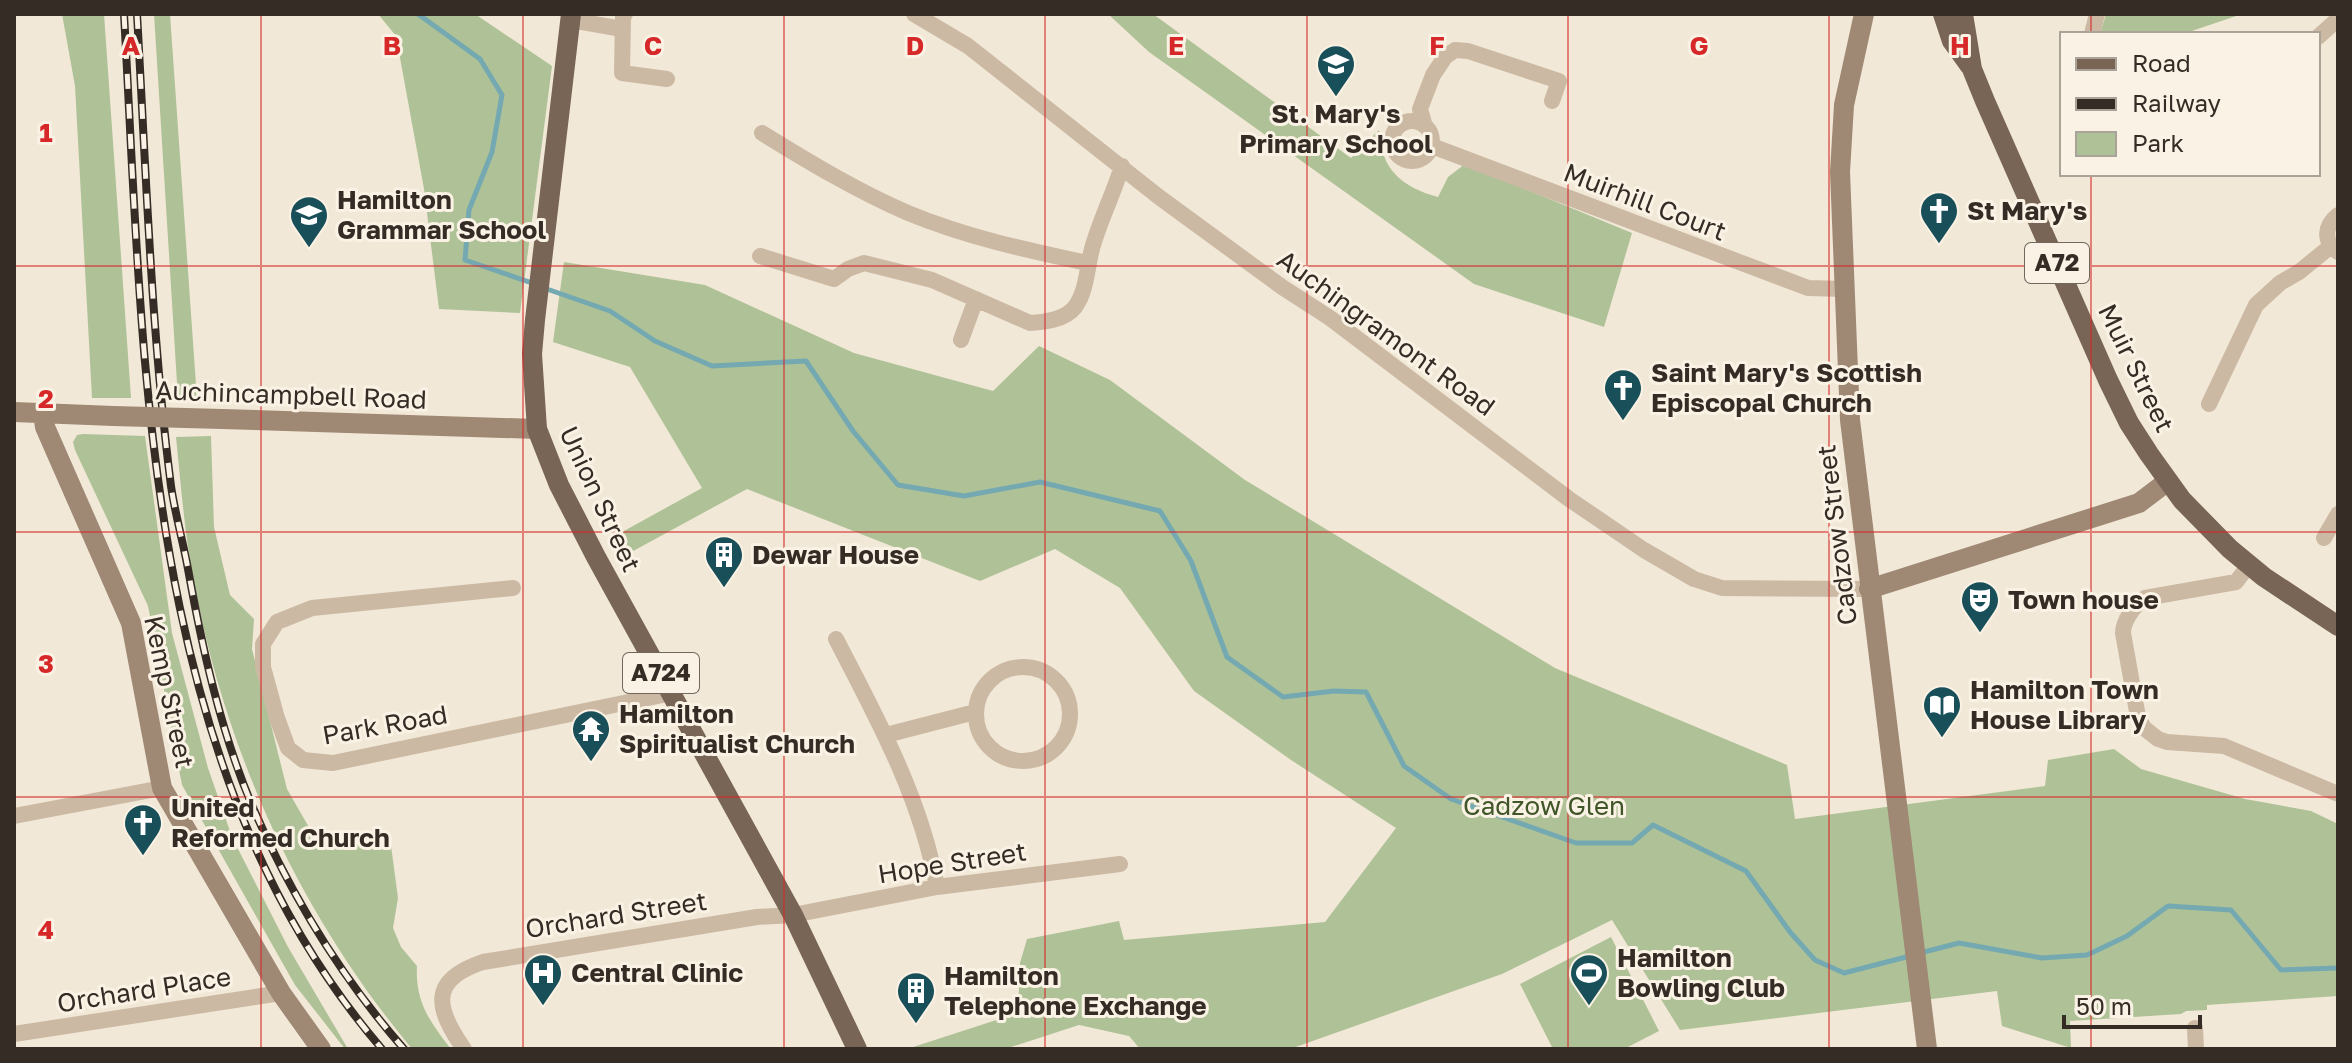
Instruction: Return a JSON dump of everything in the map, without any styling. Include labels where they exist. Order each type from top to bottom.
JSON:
[{"type":"main road","name":"Cadzow Street","points":[[1864,14],[1844,105],[1840,172],[1850,420],[1927,1049]]},
{"type":"main road","name":"Muir Street","points":[[1943,14],[1952,41],[1972,69],[2120,406],[2168,481],[2196,516],[2249,565],[2338,626]]},
{"type":"main road","name":"Muir Street","points":[[1963,14],[1972,69]]},
{"type":"main road","name":"Union Street","points":[[571,17],[532,354],[537,429],[572,510],[793,915]]},
{"type":"main road","name":"Auchincampbell Road","points":[[14,412],[537,429]]},
{"type":"main road","name":"Kemp Street","points":[[43,414],[45,427],[131,623],[162,788],[281,993],[321,1049]]},
{"type":"main road","points":[[1869,589],[2139,503],[2168,481]]},
{"type":"main road","name":"A724","points":[[793,915],[857,1049]]},
{"type":"street","name":"Auchingramont Road","points":[[914,14],[968,46],[1282,287],[1330,318],[1569,499],[1694,579],[1722,588],[1869,589]]},
{"type":"street","points":[[571,17],[624,21],[622,73],[667,79]]},
{"type":"street","points":[[2320,35],[2338,19]]},
{"type":"street","points":[[1424,123],[1413,120],[1401,123],[1393,134],[1393,147],[1400,157],[1413,161],[1425,156],[1432,146],[1431,133],[1420,109],[1433,75],[1445,57],[1455,50],[1468,51],[1559,81],[1552,101]]},
{"type":"street","points":[[762,133],[834,177],[909,213],[1003,245],[1087,263]]},
{"type":"street","name":"Muirhill Court","points":[[1432,146],[1808,288],[1844,289]]},
{"type":"street","points":[[760,256],[834,279],[864,263],[932,280],[1030,323],[1064,316],[1075,307],[1083,289],[1087,263],[1122,166]]},
{"type":"street","points":[[2209,404],[2256,305],[2280,283],[2335,249],[2327,236],[2327,229],[2338,215]]},
{"type":"street","points":[[961,340],[976,299]]},
{"type":"street","points":[[2324,538],[2338,514]]},
{"type":"street","points":[[2249,565],[2236,582],[2142,600],[2123,627],[2140,722],[2158,739],[2224,746],[2338,794]]},
{"type":"street","name":"Park Road","points":[[513,588],[312,608],[277,622],[263,644],[263,667],[288,748],[303,760],[333,763],[672,693]]},
{"type":"street","points":[[836,639],[886,735],[929,845],[937,887]]},
{"type":"street","points":[[1025,667],[1048,673],[1061,684],[1069,699],[1071,715],[1067,732],[1059,746],[1046,756],[1030,761],[1013,760],[998,754],[985,743],[975,712],[979,696],[988,682],[1001,671],[1025,667]]},
{"type":"street","points":[[886,735],[975,712]]},
{"type":"street","points":[[14,816],[162,788]]},
{"type":"street","name":"Hope Street","points":[[793,915],[937,887],[1120,864]]},
{"type":"street","name":"Orchard Street","points":[[464,1049],[448,1027],[441,1006],[443,989],[466,967],[503,957],[757,917],[793,915]]},
{"type":"street","name":"Orchard Place","points":[[14,1034],[281,993]]},
{"type":"street","points":[[2195,1028],[2196,1049]]},
{"type":"green space","points":[[62,14],[104,14],[131,398],[92,398],[75,86]]},
{"type":"green space","points":[[154,14],[170,14],[197,399],[178,399]]},
{"type":"green space","points":[[378,14],[475,14],[552,66],[520,313],[439,309],[424,189],[396,36]]},
{"type":"green space","points":[[1108,14],[1153,14],[1351,158],[1379,130],[1389,166],[1404,182],[1425,193],[1438,197],[1448,177],[1465,164],[1632,233],[1604,327],[1474,284],[1149,52]]},
{"type":"green space","points":[[2106,14],[2242,14],[2189,32],[2101,32]]},
{"type":"green space","name":"Cadzow Glen","points":[[564,262],[705,285],[854,353],[993,391],[1039,346],[1110,380],[1245,480],[1555,668],[1787,765],[1795,819],[2045,786],[2048,760],[2114,749],[2141,769],[2245,799],[2311,811],[2338,824],[2338,996],[2207,1005],[2207,1010],[2181,1014],[2070,1021],[2071,1048],[2002,1026],[1997,991],[1680,1030],[1612,920],[1502,974],[1290,1049],[1140,1049],[1129,1036],[1079,1025],[1005,1049],[907,1049],[1018,1013],[1020,963],[1027,939],[1119,921],[1124,940],[1325,922],[1396,828],[1291,760],[1194,691],[1120,588],[1055,549],[980,581],[747,489],[624,556],[613,537],[702,488],[630,367],[553,342]]},
{"type":"green space","points":[[77,435],[145,436],[172,633],[208,768],[232,837],[288,947],[348,1049],[295,985],[182,785],[148,606],[75,450],[73,442]]},
{"type":"green space","points":[[211,436],[214,527],[230,595],[254,619],[252,649],[287,789],[322,850],[390,838],[398,898],[393,928],[401,947],[417,966],[425,1011],[451,1049],[412,1049],[372,998],[303,889],[249,773],[209,651],[184,512],[176,437]]},
{"type":"green space","name":"Hamilton Bowling Club","points":[[1611,937],[1659,1031],[1624,1049],[1553,1049],[1520,984]]},
{"type":"waterway","points":[[418,14],[480,59],[502,95],[492,152],[469,210],[465,260],[535,284]]},
{"type":"waterway","points":[[544,288],[610,311],[655,341],[712,366],[806,361],[853,431],[898,485],[964,496],[1040,482],[1160,511],[1191,561],[1227,657],[1283,697],[1334,691],[1366,692],[1404,766],[1451,799],[1576,843],[1632,843],[1653,825],[1746,871],[1790,932],[1815,960],[1844,973],[1910,956]]},
{"type":"waterway","points":[[1920,953],[1959,943],[2042,958],[2087,955],[2127,936],[2168,906],[2231,910],[2281,970],[2338,968]]},
{"type":"railway","points":[[124,14],[139,284],[151,421],[170,557],[200,690],[243,818],[303,938],[382,1049]]},
{"type":"railway","points":[[137,14],[150,250],[164,427],[173,496],[213,688],[240,775],[282,869],[337,963],[404,1049]]},
{"type":"place","name":"St. Mary's Primary School","points":[[1336,98]]},
{"type":"place","name":"St Mary's","points":[[1939,245]]},
{"type":"place","name":"Hamilton Grammar School","points":[[309,249]]},
{"type":"place","name":"Saint Mary's Scottish Episcopal Church","points":[[1623,422]]},
{"type":"place","name":"Dewar House","points":[[724,589]]},
{"type":"place","name":"Town house","points":[[1980,634]]},
{"type":"place","name":"Hamilton Town House Library","points":[[1942,739]]},
{"type":"place","name":"Hamilton Spiritualist Church","points":[[591,763]]},
{"type":"place","name":"United Reformed Church","points":[[143,857]]},
{"type":"place","name":"Central Clinic","points":[[543,1007]]},
{"type":"place","name":"Hamilton Bowling Club","points":[[1589,1007]]},
{"type":"place","name":"Hamilton Telephone Exchange","points":[[916,1025]]}]
